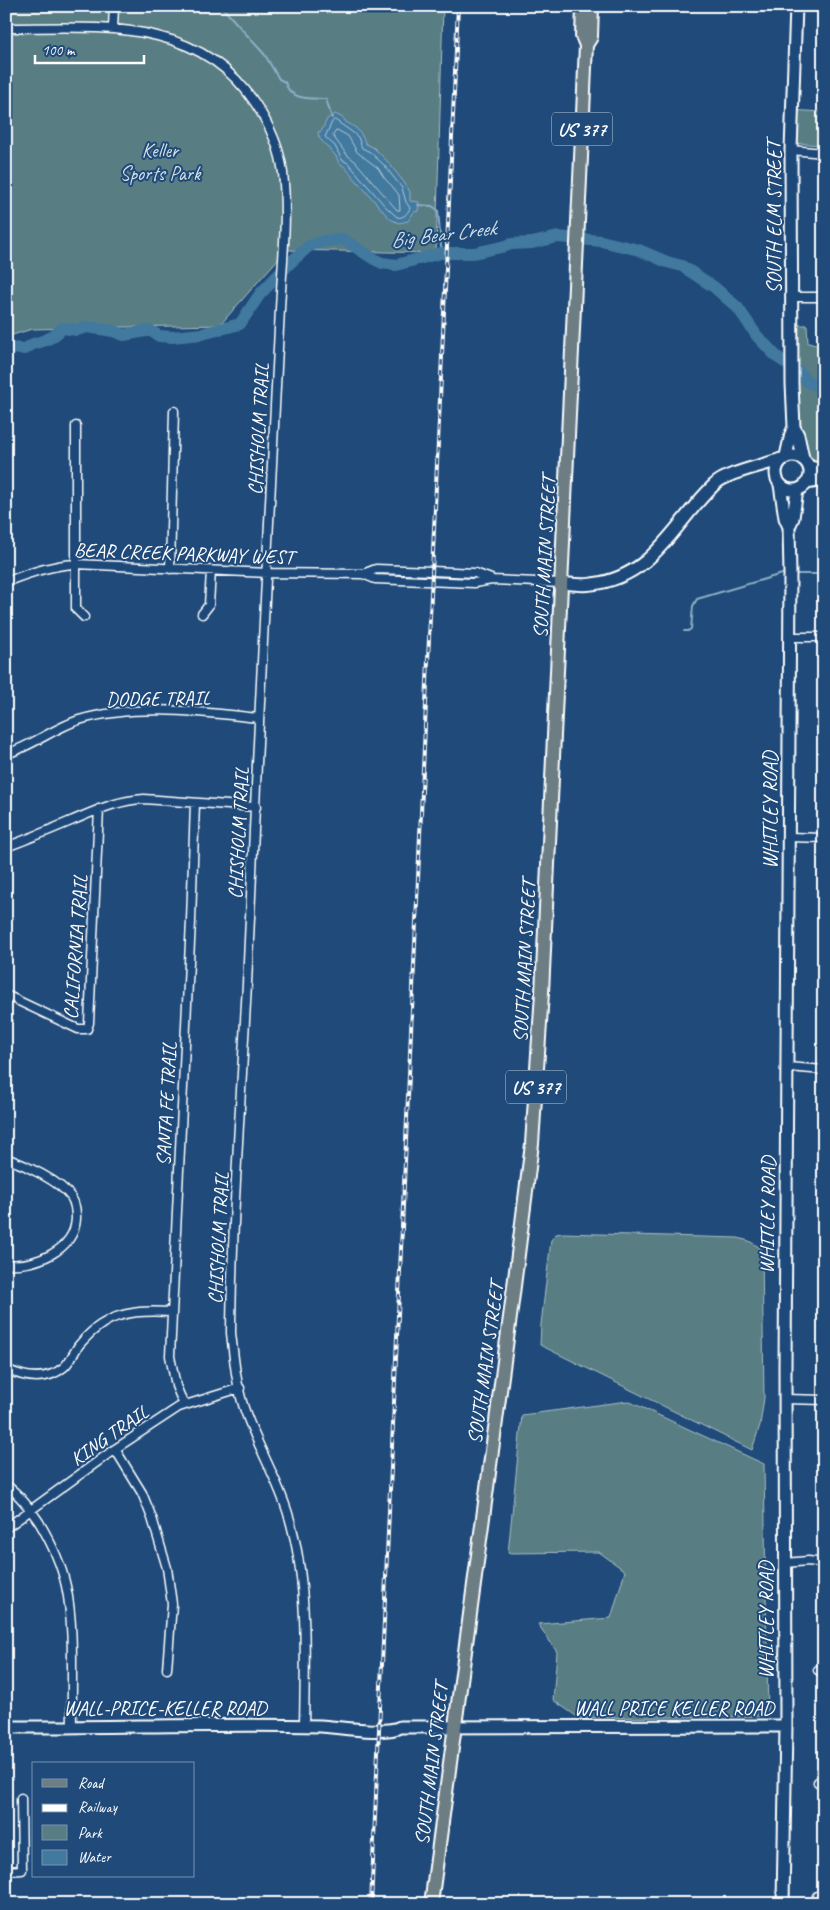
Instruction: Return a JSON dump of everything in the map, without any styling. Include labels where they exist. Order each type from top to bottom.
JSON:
[{"type":"main road","name":"SOUTH MAIN STREET","points":[[431,1904],[510,1321],[532,1144],[542,993],[562,583],[586,45],[582,36],[583,6]]},
{"type":"main road","name":"SOUTH MAIN STREET","points":[[586,45],[591,37],[592,6]]},
{"type":"street","points":[[113,28],[114,6]]},
{"type":"street","name":"SOUTH ELM STREET","points":[[796,6],[791,150],[792,384],[794,427],[806,463]]},
{"type":"street","name":"CHISHOLM TRAIL","points":[[6,28],[113,28],[160,36],[187,46],[216,62],[228,72],[255,102],[274,137],[281,160],[284,197],[282,266],[231,1333],[235,1371],[244,1408],[286,1507],[298,1554],[302,1584],[304,1639],[304,1726]]},
{"type":"street","points":[[791,150],[824,153]]},
{"type":"street","points":[[793,297],[824,297]]},
{"type":"street","points":[[170,569],[174,411]]},
{"type":"street","points":[[76,426],[76,609],[84,617]]},
{"type":"street","name":"SOUTH ELM STREET","points":[[784,458],[794,427]]},
{"type":"street","points":[[562,583],[592,584],[624,574],[638,567],[668,540],[688,513],[714,484],[726,478],[784,458],[797,456],[806,463],[824,470]]},
{"type":"street","points":[[778,483],[776,469],[784,458]]},
{"type":"street","points":[[802,486],[809,478],[806,463]]},
{"type":"street","points":[[708,491],[718,489],[742,477],[760,473],[791,490],[824,480]]},
{"type":"street","name":"WHITLEY ROAD","points":[[778,483],[785,518],[789,527],[790,637],[784,1904]]},
{"type":"street","name":"WHITLEY ROAD","points":[[789,527],[802,486]]},
{"type":"street","name":"BEAR CREEK PARKWAY WEST","points":[[6,582],[35,572],[76,564],[266,573],[363,574],[375,579],[474,583],[492,580],[562,583]]},
{"type":"street","points":[[202,614],[210,605],[211,571]]},
{"type":"street","points":[[790,637],[824,637]]},
{"type":"street","name":"DODGE TRAIL","points":[[6,754],[20,750],[77,721],[99,714],[118,712],[212,713],[259,718]]},
{"type":"street","points":[[6,846],[32,838],[99,809],[130,800],[144,799],[256,807]]},
{"type":"street","name":"SANTA FE TRAIL","points":[[184,1404],[176,1386],[170,1356],[195,803]]},
{"type":"street","name":"CALIFORNIA TRAIL","points":[[6,995],[78,1029],[87,1029],[93,966],[99,809]]},
{"type":"street","points":[[788,837],[824,838]]},
{"type":"street","points":[[788,1066],[824,1070]]},
{"type":"street","points":[[6,1158],[23,1164],[48,1178],[65,1191],[71,1197],[76,1214],[72,1235],[63,1246],[37,1261],[18,1265],[6,1264]]},
{"type":"street","points":[[6,1369],[22,1376],[36,1378],[47,1376],[64,1367],[80,1344],[100,1325],[109,1320],[142,1310],[172,1312]]},
{"type":"street","name":"KING TRAIL","points":[[6,1528],[114,1449],[184,1404],[240,1388]]},
{"type":"street","points":[[785,1400],[824,1400]]},
{"type":"street","points":[[114,1449],[142,1493],[152,1518],[164,1559],[172,1604],[167,1669]]},
{"type":"street","points":[[6,1485],[14,1491],[31,1511],[56,1554],[66,1587],[71,1646],[72,1727]]},
{"type":"street","points":[[785,1563],[808,1561],[824,1563]]},
{"type":"street","name":"WALL-PRICE-KELLER ROAD","points":[[6,1727],[324,1726],[334,1724],[454,1728],[564,1727]]},
{"type":"street","name":"WALL PRICE KELLER ROAD","points":[[564,1727],[786,1726]]},
{"type":"street","points":[[6,1871],[22,1870],[21,1798]]},
{"type":"green space","name":"Keller Sports Park","points":[[6,6],[443,6],[436,253],[286,250],[220,325],[32,329],[6,337]]},
{"type":"green space","points":[[789,110],[824,112],[824,145],[788,143]]},
{"type":"green space","points":[[795,325],[807,325],[808,343],[824,347],[824,463],[810,459],[799,426],[794,376]]},
{"type":"green space","points":[[556,1234],[738,1238],[749,1241],[762,1249],[764,1398],[760,1425],[752,1450],[540,1345],[551,1240]]},
{"type":"green space","points":[[628,1401],[764,1464],[768,1716],[579,1718],[553,1700],[557,1652],[538,1624],[611,1618],[625,1571],[599,1552],[508,1553],[522,1415]]},
{"type":"water","points":[[335,114],[356,128],[366,144],[374,148],[388,162],[410,192],[410,201],[419,202],[418,211],[414,212],[408,221],[399,223],[390,219],[344,166],[339,163],[336,156],[320,139],[319,131],[321,132],[327,119]]},
{"type":"waterway","points":[[221,6],[265,55],[279,79],[285,82],[291,93],[301,97],[326,99],[332,118]]},
{"type":"waterway","points":[[418,205],[432,206],[438,210],[441,246],[444,253]]},
{"type":"waterway","name":"Big Bear Creek","points":[[6,348],[25,349],[52,337],[63,328],[77,330],[87,327],[113,331],[124,335],[151,331],[159,336],[172,337],[202,334],[240,324],[260,294],[291,262],[309,246],[324,241],[343,239],[382,263],[396,265],[441,253],[474,253],[511,244],[532,243],[558,237],[601,241],[639,250],[682,266],[714,287],[738,308],[757,336],[777,357],[798,371],[809,383],[824,387]]},
{"type":"waterway","points":[[684,631],[691,629],[693,606],[697,599],[782,574]]},
{"type":"waterway","points":[[795,574],[824,574]]},
{"type":"railway","points":[[371,1904],[458,6]]}]
